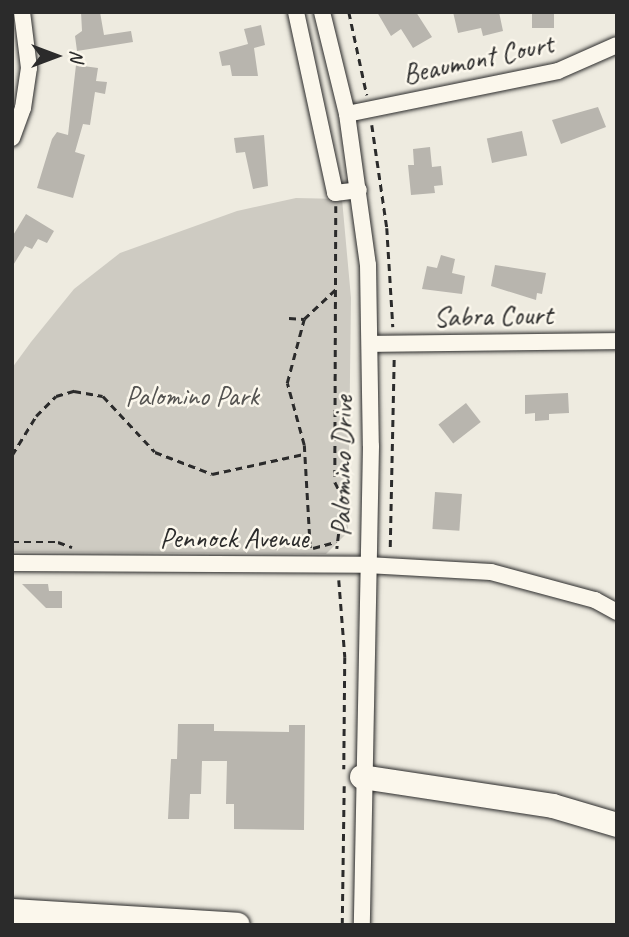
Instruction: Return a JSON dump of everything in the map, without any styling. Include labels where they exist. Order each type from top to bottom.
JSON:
[{"type":"highway","points":[[362,778],[553,806],[617,825]]},
{"type":"highway","points":[[12,911],[237,925]]},
{"type":"street","points":[[12,138],[23,108],[29,68],[22,12]]},
{"type":"street","points":[[296,12],[335,192],[359,190]]},
{"type":"street","name":"Palomino Drive","points":[[322,12],[347,114],[368,265],[370,344],[362,925]]},
{"type":"street","name":"Beaumont Court","points":[[347,114],[558,71],[617,45]]},
{"type":"street","name":"Sabra Court","points":[[370,344],[617,341]]},
{"type":"street","name":"Pennock Avenue","points":[[12,564],[367,565],[491,572],[595,600],[617,612]]},
{"type":"path","points":[[335,192],[335,482],[343,498],[343,530],[336,542],[345,657],[342,925]]},
{"type":"path","points":[[310,548],[304,454],[287,383],[304,319],[337,288]]},
{"type":"path","points":[[289,318],[304,319]]},
{"type":"path","points":[[12,455],[36,416],[56,396],[74,391],[103,396],[155,452],[212,474],[304,454]]},
{"type":"path","points":[[12,542],[58,542],[81,548]]},
{"type":"path","points":[[297,548],[336,542]]},
{"type":"green space","name":"Palomino Park","points":[[296,198],[342,199],[351,298],[348,532],[326,554],[12,552],[12,368],[31,342],[74,289],[120,253],[237,211]]},
{"type":"building","points":[[81,12],[100,12],[104,35],[131,31],[133,42],[77,51],[75,36],[82,31]]},
{"type":"building","points":[[377,12],[416,12],[432,37],[413,48],[401,29],[391,36]]},
{"type":"building","points":[[453,12],[499,12],[503,31],[483,36],[481,28],[458,33]]},
{"type":"building","points":[[532,12],[554,12],[554,28],[532,28]]},
{"type":"building","points":[[261,25],[265,45],[254,48],[258,76],[232,76],[230,65],[222,66],[219,52],[248,44],[244,29]]},
{"type":"building","points":[[76,65],[98,68],[96,81],[107,82],[105,94],[95,92],[90,125],[83,124],[75,152],[85,155],[73,198],[37,188],[52,139],[57,132],[68,135]]},
{"type":"building","points":[[598,107],[606,127],[561,144],[552,120]]},
{"type":"building","points":[[522,131],[527,155],[492,163],[487,138]]},
{"type":"building","points":[[264,135],[268,186],[253,189],[245,152],[236,153],[234,138]]},
{"type":"building","points":[[430,147],[432,167],[441,166],[443,185],[434,186],[435,193],[411,195],[408,165],[414,165],[413,149]]},
{"type":"building","points":[[26,214],[54,231],[47,243],[38,239],[32,249],[25,246],[12,267],[12,237]]},
{"type":"building","points":[[441,255],[455,259],[452,273],[465,276],[462,294],[422,289],[427,266],[437,268]]},
{"type":"building","points":[[495,265],[546,273],[542,294],[537,293],[536,300],[491,286]]},
{"type":"building","points":[[568,393],[569,413],[549,414],[549,420],[535,421],[535,413],[525,414],[525,395]]},
{"type":"building","points":[[466,403],[481,422],[453,443],[438,425]]},
{"type":"building","points":[[435,492],[462,494],[459,531],[432,529]]},
{"type":"building","points":[[22,584],[48,584],[49,591],[62,591],[62,608],[46,608]]},
{"type":"building","points":[[178,724],[214,724],[214,731],[289,732],[289,725],[305,725],[304,830],[234,829],[234,804],[226,804],[227,761],[202,761],[201,794],[190,794],[189,819],[168,819],[171,759],[177,759]]}]
